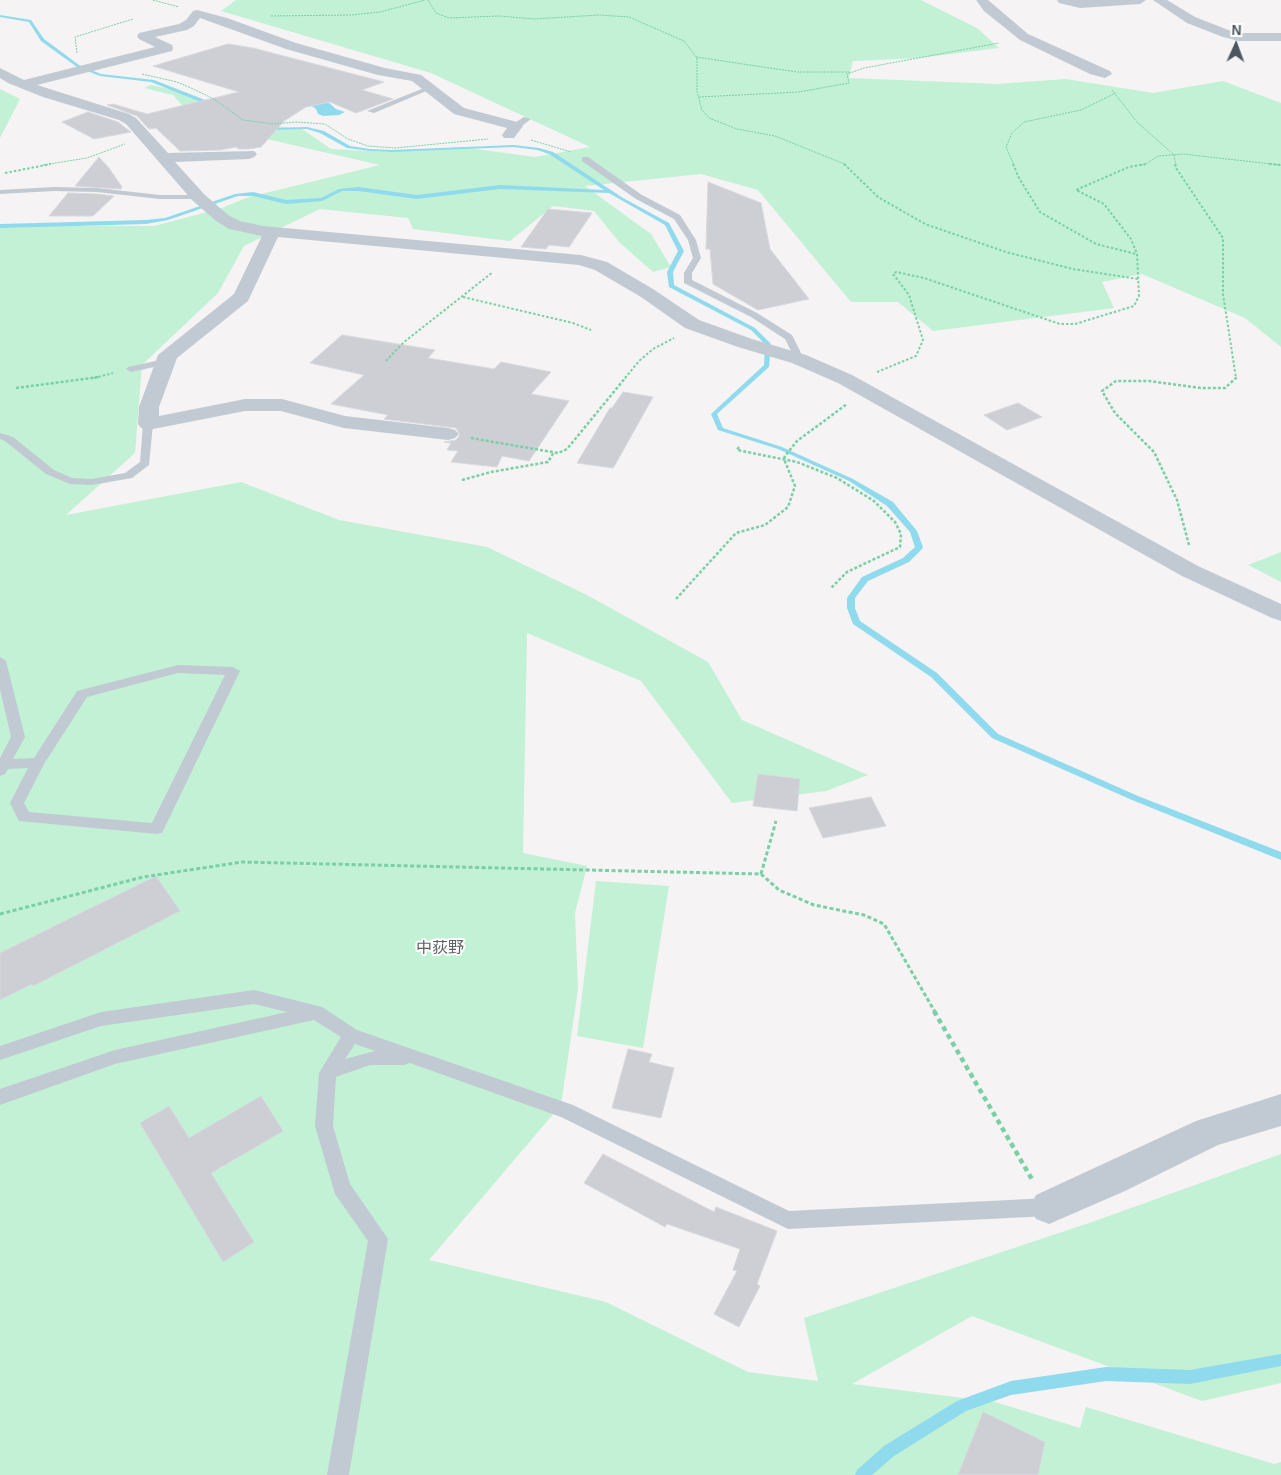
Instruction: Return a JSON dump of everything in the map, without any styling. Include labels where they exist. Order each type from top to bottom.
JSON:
[{"type":"street","points":[[982,0],[988,8],[1028,39],[1100,73]]},
{"type":"street","points":[[1063,0],[1080,4],[1140,0]]},
{"type":"street","points":[[1159,0],[1191,20],[1227,34],[1239,37],[1281,37]]},
{"type":"street","points":[[23,84],[167,48],[143,36],[183,27],[190,24],[197,14],[223,21],[291,46],[383,72],[416,78],[460,115],[515,127]]},
{"type":"street","points":[[0,72],[48,94],[124,117],[204,202],[235,224],[273,231],[581,260],[601,266],[697,326],[790,356],[858,386],[1190,571],[1281,613]]},
{"type":"street","points":[[164,158],[249,154]]},
{"type":"street","points":[[273,231],[242,297],[168,355],[149,407],[148,424],[246,405],[282,405],[344,422],[448,434]]},
{"type":"street","points":[[1049,1208],[1112,1180],[1209,1132],[1281,1110]]},
{"type":"lane","points":[[371,111],[429,88]]},
{"type":"lane","points":[[584,159],[640,197],[677,217],[689,234],[697,258],[688,273],[687,281],[754,315],[789,338],[790,356]]},
{"type":"lane","points":[[0,192],[88,190],[204,202]]},
{"type":"lane","points":[[131,369],[165,362]]},
{"type":"lane","points":[[0,436],[9,439],[50,472],[70,481],[92,482],[128,476],[145,463],[148,424]]},
{"type":"lane","points":[[0,661],[18,736],[2,767]]},
{"type":"lane","points":[[178,669],[233,671],[157,829],[24,817],[17,803],[38,763],[82,694],[178,669]]},
{"type":"lane","points":[[2,767],[38,763]]},
{"type":"lane","points":[[0,1053],[101,1019],[254,997],[316,1012],[351,1035],[567,1111],[788,1220],[1049,1208]]},
{"type":"lane","points":[[0,1097],[115,1057],[316,1012]]},
{"type":"lane","points":[[338,1475],[378,1239],[342,1188],[324,1126],[328,1073],[351,1035]]},
{"type":"lane","points":[[328,1073],[370,1058],[414,1057]]},
{"type":"path","points":[[223,21],[254,16],[351,15],[380,12],[427,0],[436,13],[449,18],[499,16],[534,19],[599,15],[629,17],[669,33],[684,42],[696,57],[699,97],[702,110],[710,118],[737,129],[775,136],[833,158],[847,165],[878,197],[925,224],[1006,252],[1073,269],[1138,279]]},
{"type":"path","points":[[170,9],[177,7]]},
{"type":"path","points":[[80,56],[76,52],[75,43],[77,42],[75,37],[140,18]]},
{"type":"path","points":[[696,57],[797,72],[844,73],[1028,39]]},
{"type":"path","points":[[699,97],[798,92],[849,84],[847,74],[857,71]]},
{"type":"path","points":[[1100,73],[1137,122],[1174,155],[1176,168],[1223,238],[1223,294],[1237,377],[1225,388],[1201,388],[1149,380],[1116,381],[1102,391],[1115,413],[1154,452],[1177,500],[1194,564],[1190,571]]},
{"type":"path","points":[[134,74],[177,82],[214,99],[243,120],[273,124],[296,122],[325,124],[348,139],[368,146],[395,148],[494,139]]},
{"type":"path","points":[[1116,93],[1081,110],[1024,122],[1012,133],[1006,147],[1020,178],[1040,212],[1096,244],[1137,254]]},
{"type":"path","points":[[0,175],[23,168],[87,158],[109,152],[143,136]]},
{"type":"path","points":[[525,140],[564,148],[584,159]]},
{"type":"path","points":[[784,457],[797,441],[858,386],[916,356],[923,340],[909,295],[893,274],[896,272],[924,278],[1060,324],[1075,324],[1134,306],[1139,296],[1137,254],[1131,239],[1104,204],[1076,190],[1129,167],[1146,164],[1158,156],[1183,154],[1281,165]]},
{"type":"path","points":[[386,361],[404,342],[463,297],[512,254]]},
{"type":"path","points":[[463,297],[573,323],[592,330]]},
{"type":"path","points":[[448,434],[555,452],[567,449],[639,361],[653,350],[697,326]]},
{"type":"path","points":[[16,388],[90,379],[131,369]]},
{"type":"path","points":[[738,447],[738,450],[784,457],[837,478],[874,502],[895,522],[902,534],[900,547],[847,572],[831,588]]},
{"type":"path","points":[[462,480],[491,472],[548,462],[555,452]]},
{"type":"path","points":[[676,599],[736,532],[765,525],[788,506],[795,486],[784,457]]},
{"type":"path","points":[[761,874],[776,821]]},
{"type":"path","points":[[0,914],[143,877],[242,862],[761,874],[779,890],[814,905],[864,915],[884,924],[1049,1208]]},
{"type":"green space","points":[[236,0],[921,0],[977,28],[999,48],[919,58],[853,61],[849,78],[997,84],[1066,79],[1153,93],[1223,81],[1281,103],[1281,347],[1245,318],[1142,274],[1102,282],[1114,308],[933,331],[898,302],[851,302],[758,190],[701,174],[585,186],[651,234],[671,267],[653,272],[619,242],[594,211],[553,206],[510,241],[413,229],[408,218],[320,209],[244,246],[218,293],[142,365],[135,453],[66,515],[241,482],[339,520],[487,547],[587,595],[708,662],[742,720],[868,775],[826,791],[732,803],[641,681],[527,633],[523,853],[587,866],[575,913],[578,989],[561,1105],[429,1260],[606,1302],[748,1372],[818,1381],[804,1318],[1095,1221],[1281,1154],[1281,1383],[1202,1401],[972,1316],[852,1384],[995,1402],[1080,1428],[1086,1407],[1274,1464],[1281,1462],[1281,1475],[0,1475],[0,225],[154,226],[219,209],[249,197],[380,165],[197,123],[173,95],[144,88],[151,85],[188,93],[232,123],[302,129],[331,149],[388,152],[461,147],[535,157],[590,147],[431,73],[221,11]]},
{"type":"green space","points":[[0,89],[20,99],[0,138]]},
{"type":"green space","points":[[1281,552],[1281,582],[1248,565]]},
{"type":"green space","points":[[596,881],[669,886],[643,1048],[577,1036]]},
{"type":"water","points":[[328,102],[336,109],[345,112],[339,115],[323,116],[318,114],[316,109],[309,104]]},
{"type":"building","points":[[228,44],[253,48],[384,82],[362,90],[393,99],[356,113],[330,102],[306,107],[284,121],[261,147],[180,151],[156,128],[149,129],[137,116],[107,105],[113,104],[147,114],[239,92],[153,66]]},
{"type":"building","points":[[88,112],[118,122],[131,132],[94,139],[62,122]]},
{"type":"building","points":[[99,157],[109,168],[122,187],[121,189],[75,186]]},
{"type":"building","points":[[708,182],[761,203],[770,249],[809,299],[758,310],[713,284],[710,249],[706,249]]},
{"type":"building","points":[[68,193],[114,196],[93,216],[49,216]]},
{"type":"building","points":[[548,209],[592,213],[569,247],[549,245],[546,249],[521,247]]},
{"type":"building","points":[[342,335],[435,350],[428,358],[494,369],[501,362],[551,372],[531,394],[569,401],[529,461],[502,456],[497,467],[451,462],[458,451],[447,450],[451,443],[444,442],[456,440],[460,435],[456,428],[384,419],[388,415],[331,404],[364,375],[310,363]]},
{"type":"building","points":[[623,392],[653,397],[615,465],[613,468],[577,463],[610,408],[612,408]]},
{"type":"building","points":[[1018,403],[1042,417],[1007,430],[984,415]]},
{"type":"building","points":[[758,774],[800,779],[797,811],[753,806]]},
{"type":"building","points":[[871,797],[886,826],[823,838],[809,808]]},
{"type":"building","points":[[156,876],[180,911],[33,986],[32,984],[0,1000],[0,953]]},
{"type":"building","points":[[628,1049],[652,1054],[649,1062],[674,1068],[661,1118],[612,1108]]},
{"type":"building","points":[[261,1096],[283,1131],[211,1173],[254,1242],[223,1262],[140,1123],[169,1106],[189,1138]]},
{"type":"building","points":[[603,1154],[714,1212],[716,1207],[777,1231],[757,1284],[760,1286],[739,1327],[714,1314],[737,1271],[733,1270],[740,1249],[667,1224],[665,1227],[584,1183]]},
{"type":"building","points":[[983,1412],[1045,1442],[1038,1475],[958,1475]]},
{"type":"waterway","points":[[0,16],[30,21],[42,40],[78,66],[100,75],[152,81],[203,101],[210,108]]},
{"type":"waterway","points":[[267,129],[307,128],[322,132],[349,147],[370,150],[391,151],[514,146],[537,149],[551,153],[621,199],[667,224],[681,251],[670,272],[671,286],[753,329],[768,344],[767,366],[714,414],[720,429],[780,448],[851,480],[890,504],[913,531],[919,547],[906,560],[865,579],[851,598],[851,608],[856,622],[934,675],[995,736],[1135,798],[1281,856]]},
{"type":"waterway","points":[[0,226],[146,222],[166,219],[237,195],[253,194],[286,202],[322,199],[341,190],[358,189],[417,197],[500,187],[608,192]]},
{"type":"waterway","points":[[862,1475],[889,1451],[962,1406],[1011,1388],[1106,1374],[1190,1377],[1281,1360]]},
{"type":"district","name":"中荻野","points":[[440,949]]}]
